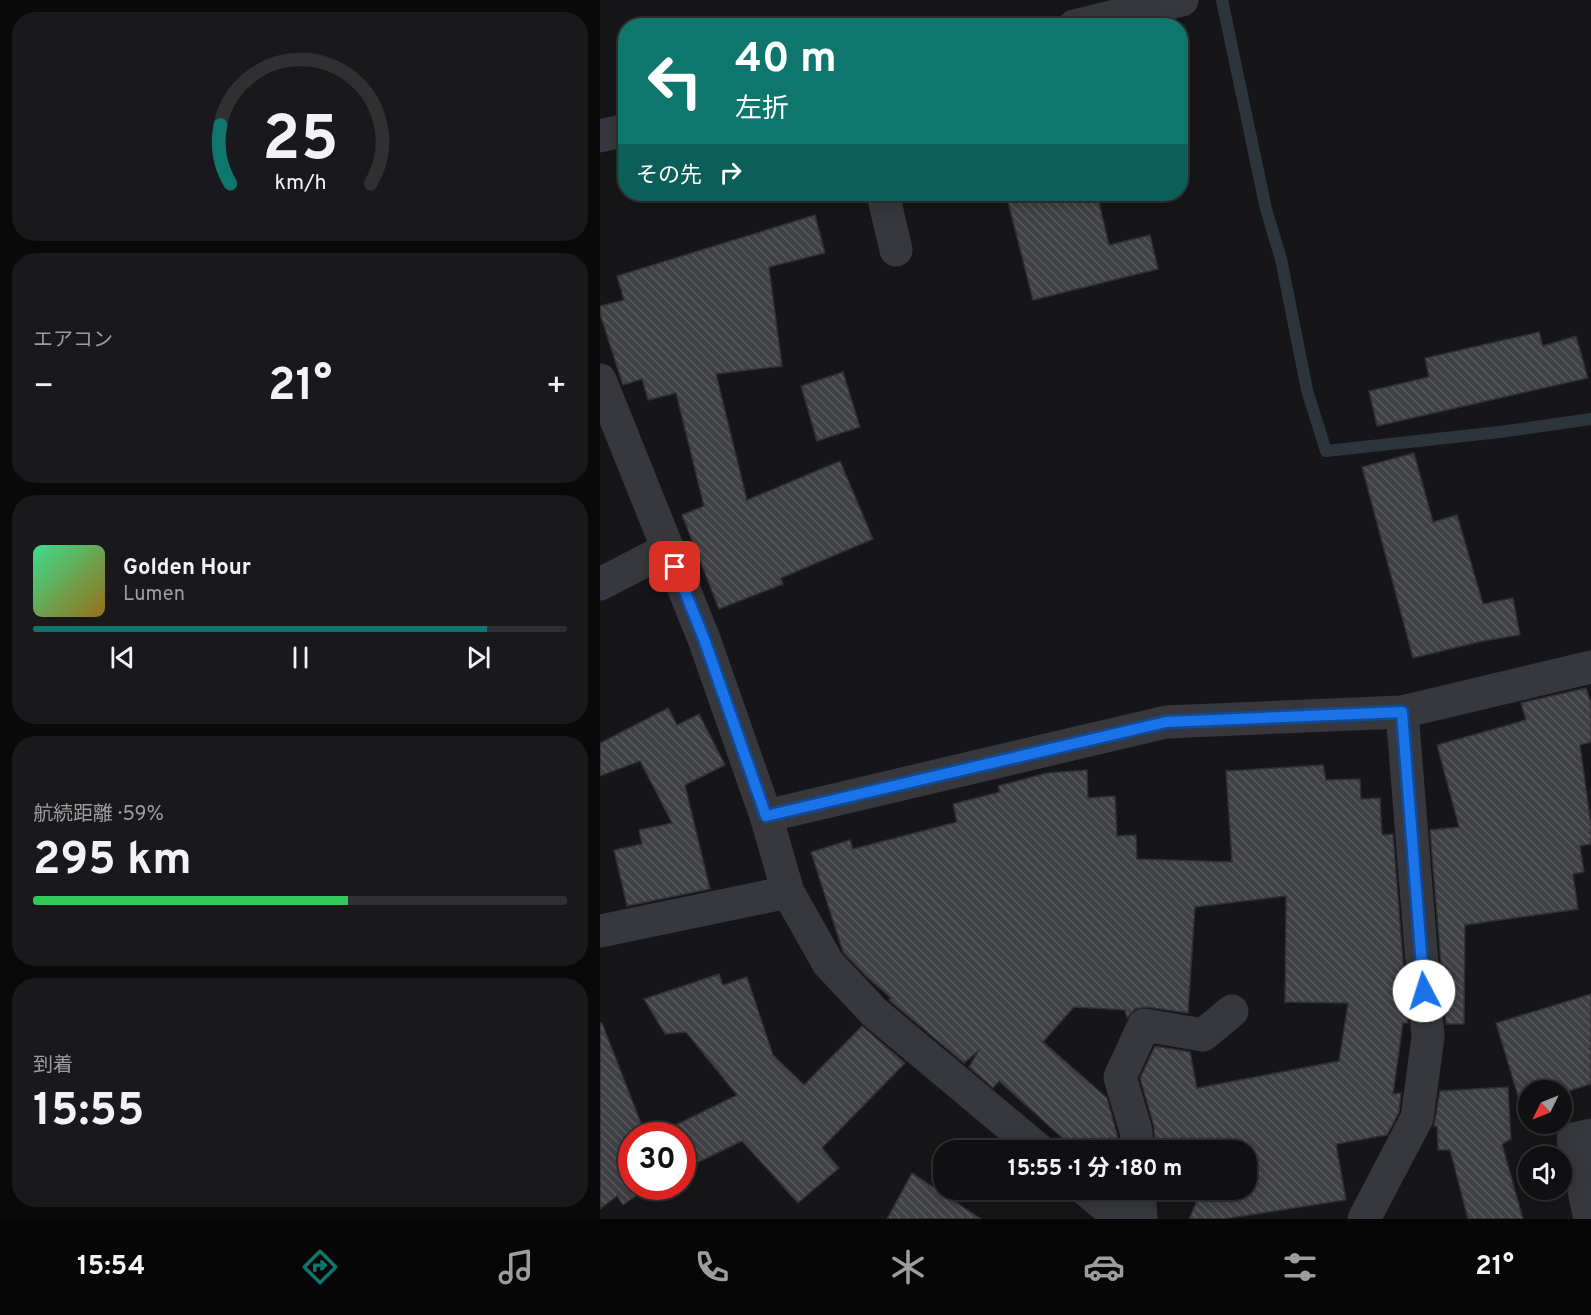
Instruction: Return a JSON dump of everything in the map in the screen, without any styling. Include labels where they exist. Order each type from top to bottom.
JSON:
[{"type":"street","points":[[1107,18],[1182,0]]},
{"type":"street","points":[[600,136],[618,132]]},
{"type":"street","points":[[885,201],[896,250]]},
{"type":"street","points":[[600,380],[704,639],[766,816],[788,892],[828,963],[875,1014],[1027,1140]]},
{"type":"street","points":[[600,584],[668,549]]},
{"type":"street","points":[[766,816],[1166,722],[1402,712],[1591,667]]},
{"type":"street","points":[[1364,1219],[1417,1118],[1428,1037],[1402,712]]},
{"type":"street","points":[[600,930],[788,892]]},
{"type":"street","points":[[1136,1140],[1136,1131],[1120,1077],[1144,1025],[1203,1035],[1232,1011]]},
{"type":"street","points":[[1590,1219],[1573,1139],[1591,1135]]},
{"type":"street","points":[[1098,1200],[1121,1219]]},
{"type":"street","points":[[1140,1200],[1141,1219]]},
{"type":"building","points":[[1008,201],[1099,201],[1109,245],[1150,235],[1158,269],[1033,300]]},
{"type":"building","points":[[815,215],[825,253],[769,267],[782,366],[716,374],[747,500],[840,461],[873,539],[781,578],[783,584],[719,609],[682,515],[704,506],[676,393],[648,400],[642,379],[623,385],[600,314],[600,306],[624,300],[617,276]]},
{"type":"building","points":[[1539,332],[1543,346],[1576,336],[1588,378],[1377,426],[1369,391],[1429,377],[1425,358]]},
{"type":"building","points":[[843,372],[860,427],[817,441],[801,386]]},
{"type":"building","points":[[1414,453],[1433,522],[1457,515],[1483,604],[1513,598],[1520,635],[1483,641],[1413,658],[1362,467]]},
{"type":"building","points":[[1586,688],[1591,703],[1591,742],[1580,745],[1591,825],[1591,844],[1580,846],[1584,872],[1573,874],[1578,909],[1465,925],[1464,1024],[1446,1024],[1430,830],[1459,827],[1437,745],[1526,720],[1521,703]]},
{"type":"building","points":[[668,708],[677,725],[699,714],[725,765],[685,785],[710,889],[627,906],[614,850],[642,844],[639,830],[672,823],[640,761],[600,776],[600,743]]},
{"type":"building","points":[[1323,765],[1326,780],[1360,779],[1361,799],[1380,798],[1382,835],[1393,834],[1408,1023],[1403,1023],[1393,1094],[1401,1093],[1399,1112],[1387,1135],[1336,1144],[1346,1200],[1223,1219],[1189,1219],[1198,1200],[1257,1200],[1257,1140],[1155,1140],[1154,1126],[1140,1078],[1155,1046],[1190,1052],[1197,1088],[1339,1061],[1348,1003],[1285,1002],[1286,896],[1195,907],[1188,1013],[1146,1007],[1135,1009],[1127,1018],[1125,1010],[1074,1007],[1043,1042],[1107,1098],[1117,1140],[1065,1140],[999,1081],[993,1088],[969,1067],[979,1050],[964,1063],[889,1000],[891,998],[843,952],[811,852],[850,840],[853,849],[957,822],[953,804],[1000,792],[998,786],[1047,773],[1087,770],[1088,798],[1115,796],[1117,836],[1136,835],[1137,859],[1232,862],[1226,771]]},
{"type":"building","points":[[719,974],[723,985],[747,977],[773,1055],[804,1085],[862,1026],[905,1063],[822,1148],[839,1168],[798,1203],[742,1141],[696,1163],[696,1122],[682,1122],[737,1095],[686,1032],[665,1034],[644,999]]},
{"type":"building","points":[[1591,994],[1591,1084],[1572,1090],[1572,1080],[1518,1080],[1518,1096],[1496,1023]]},
{"type":"building","points":[[600,1023],[602,1023],[641,1122],[618,1122],[618,1198],[617,1196],[600,1209]]},
{"type":"building","points":[[1508,1087],[1511,1139],[1502,1144],[1523,1219],[1468,1219],[1450,1150],[1438,1150],[1437,1126],[1434,1126],[1440,1091]]},
{"type":"building","points":[[912,1173],[933,1187],[933,1200],[952,1200],[981,1219],[887,1219]]},
{"type":"building","points":[[620,1200],[630,1200],[623,1205]]},
{"type":"waterway","points":[[1222,0],[1266,209],[1281,259],[1307,390],[1326,451],[1500,432],[1591,419]]},
{"type":"route","points":[[675,567],[704,639],[766,816],[1166,722],[1402,712],[1424,991]]}]
